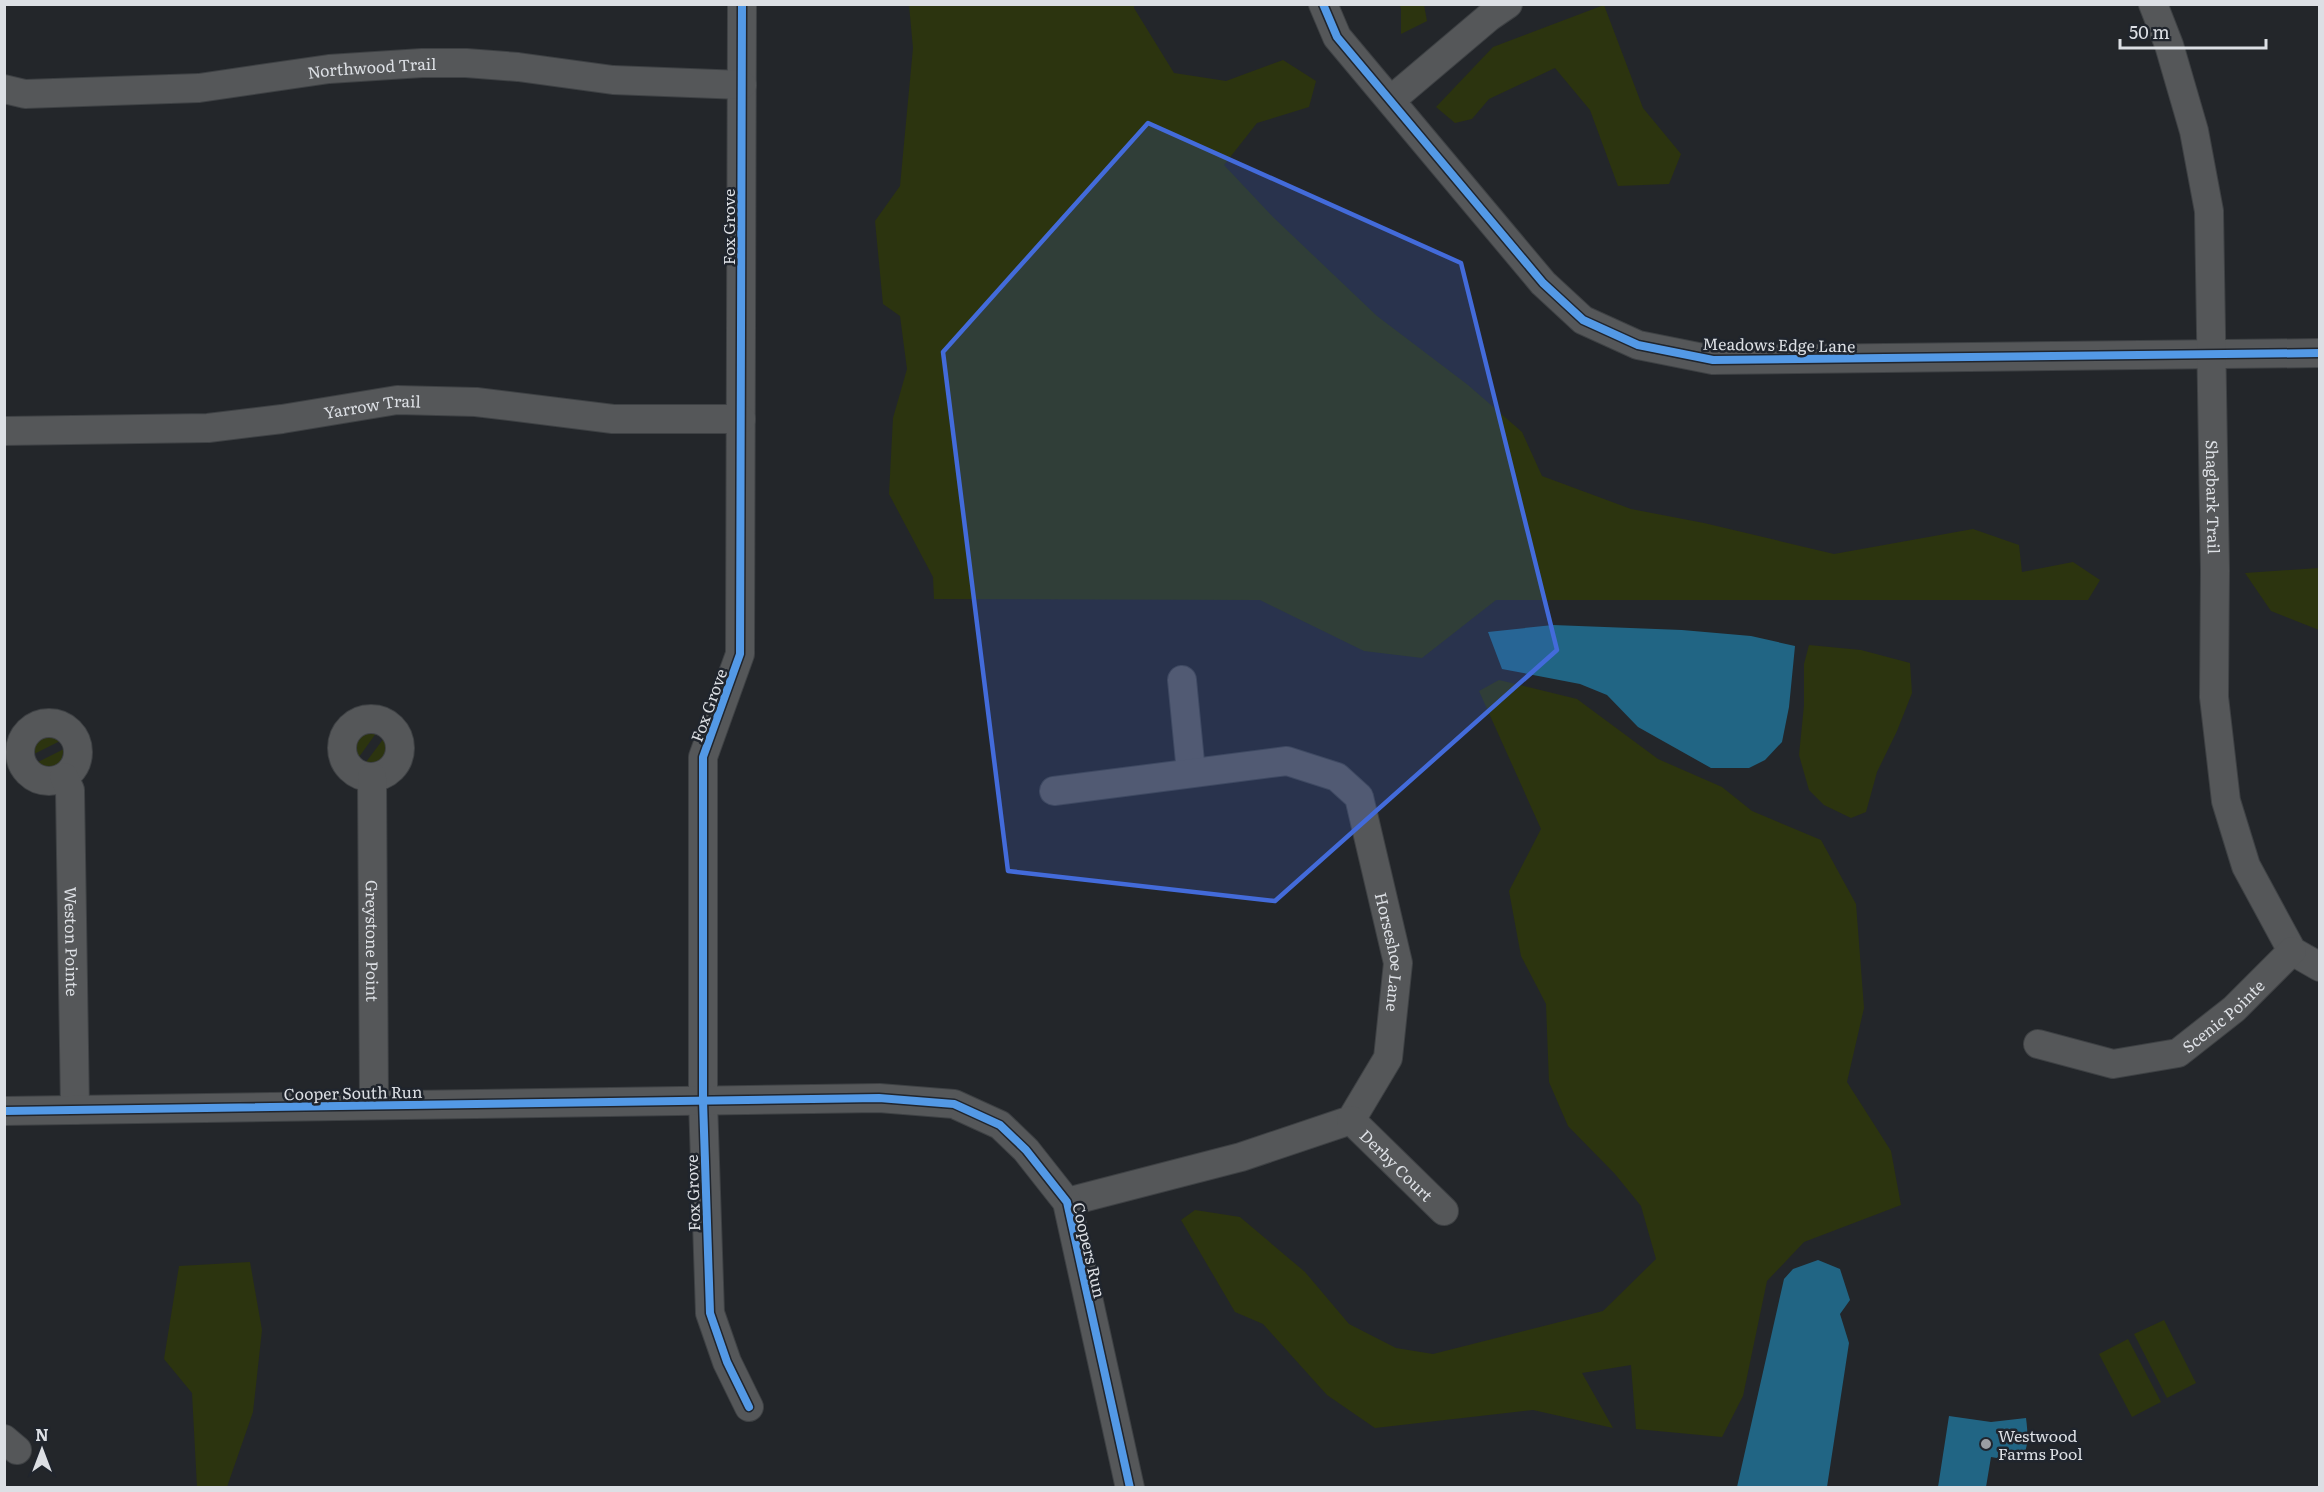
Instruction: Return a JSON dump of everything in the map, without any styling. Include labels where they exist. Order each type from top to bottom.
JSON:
[{"type":"street","name":"Fox Grove","points":[[742,4],[740,654],[703,757],[703,1101],[710,1313],[727,1362],[748,1407]]},
{"type":"street","name":"Meadows Edge Lane","points":[[1323,4],[1337,37],[1543,283],[1584,320],[1638,345],[1713,360],[2319,352]]},
{"type":"street","points":[[1391,100],[1489,17],[1508,4]]},
{"type":"street","name":"Shagbark Trail","points":[[2153,4],[2169,45],[2194,131],[2209,211],[2214,697],[2226,801],[2246,866],[2292,951]]},
{"type":"street","name":"Northwood Trail","points":[[4,88],[25,94],[199,88],[329,69],[422,63],[466,63],[518,67],[613,80],[742,86]]},
{"type":"street","name":"Yarrow Trail","points":[[4,430],[208,428],[282,419],[397,400],[476,402],[613,419],[741,419]]},
{"type":"street","points":[[1182,680],[1191,772]]},
{"type":"street","name":"Horseshoe Lane","points":[[1054,790],[1287,761],[1337,777],[1359,797],[1398,963],[1388,1058],[1351,1120]]},
{"type":"street","name":"Weston Pointe","points":[[64,777],[70,790],[75,1110]]},
{"type":"street","name":"Greystone Point","points":[[372,777],[374,1105]]},
{"type":"street","points":[[2292,951],[2319,967]]},
{"type":"street","name":"Scenic Pointe","points":[[2038,1044],[2113,1064],[2178,1053],[2234,1009],[2292,951]]},
{"type":"street","name":"Coopers Run","points":[[703,1101],[879,1098],[954,1104],[1000,1125],[1026,1150],[1067,1202],[1130,1488]]},
{"type":"street","name":"Cooper South Run","points":[[4,1111],[703,1101]]},
{"type":"street","points":[[1067,1202],[1241,1157],[1351,1120]]},
{"type":"street","name":"Derby Court","points":[[1351,1120],[1444,1211]]},
{"type":"highlighted area","points":[[1148,123],[1461,263],[1557,650],[1275,901],[1008,871],[943,352]]},
{"type":"green space","points":[[909,5],[1134,5],[1174,73],[1226,81],[1283,60],[1316,81],[1309,107],[1257,123],[1224,165],[1273,217],[1377,316],[1468,385],[1522,432],[1542,476],[1631,509],[1704,523],[1834,554],[1973,529],[2019,545],[2022,572],[2073,562],[2100,580],[2088,600],[1496,600],[1422,658],[1364,651],[1260,600],[934,599],[933,577],[889,494],[893,418],[907,369],[900,316],[883,304],[875,221],[900,186],[913,48]]},
{"type":"green space","points":[[1399,5],[1424,5],[1427,21],[1401,34]]},
{"type":"green space","points":[[1604,5],[1643,108],[1681,154],[1669,184],[1618,186],[1590,110],[1555,68],[1489,99],[1472,119],[1455,123],[1436,107],[1493,47]]},
{"type":"green space","points":[[2319,568],[2319,630],[2271,611],[2245,573]]},
{"type":"green space","points":[[1809,645],[1861,650],[1910,663],[1912,693],[1877,772],[1866,812],[1851,818],[1824,805],[1809,790],[1799,755],[1804,705],[1804,664]]},
{"type":"green space","points":[[1499,680],[1577,699],[1658,759],[1722,787],[1752,811],[1821,840],[1856,904],[1864,1008],[1847,1082],[1891,1151],[1901,1205],[1804,1242],[1767,1281],[1743,1396],[1722,1437],[1636,1429],[1631,1365],[1582,1373],[1613,1428],[1533,1410],[1375,1428],[1327,1395],[1263,1324],[1235,1312],[1181,1220],[1195,1210],[1240,1217],[1305,1272],[1349,1324],[1396,1348],[1433,1354],[1603,1311],[1656,1259],[1641,1206],[1615,1174],[1568,1126],[1549,1082],[1546,1004],[1521,956],[1509,891],[1541,829],[1479,691]]},
{"type":"green space","points":[[369,731],[377,732],[359,757],[356,741]]},
{"type":"green space","points":[[48,735],[60,741],[32,755],[35,742]]},
{"type":"green space","points":[[384,738],[387,750],[384,757],[376,763],[366,762]]},
{"type":"green space","points":[[64,749],[61,762],[55,766],[46,768],[36,763]]},
{"type":"green space","points":[[250,1262],[262,1330],[253,1412],[227,1487],[197,1487],[192,1393],[164,1359],[179,1266]]},
{"type":"green space","points":[[2164,1320],[2196,1383],[2167,1398],[2134,1334]]},
{"type":"green space","points":[[2128,1339],[2161,1402],[2132,1417],[2099,1354]]},
{"type":"water","points":[[1553,625],[1682,630],[1751,636],[1795,646],[1789,707],[1782,742],[1765,760],[1749,768],[1711,768],[1638,727],[1607,695],[1580,684],[1502,669],[1488,632]]},
{"type":"water","points":[[1818,1260],[1840,1269],[1850,1300],[1840,1314],[1849,1343],[1827,1487],[1737,1487],[1784,1279],[1793,1269]]},
{"type":"water","name":"Westwood Farms Pool","points":[[1949,1416],[1991,1422],[2026,1418],[2027,1440],[2021,1462],[1991,1457],[1986,1487],[1938,1487]]},
{"type":"cycle path","points":[[742,4],[740,654],[703,757],[703,1101],[710,1313],[727,1362],[749,1407]]},
{"type":"cycle path","points":[[1323,4],[1337,37],[1543,283],[1583,320],[1638,345],[1713,360],[2320,353]]},
{"type":"cycle path","points":[[4,1111],[879,1098],[954,1104],[1000,1125],[1026,1150],[1067,1202],[1130,1488]]},
{"type":"place","name":"Westwood Farms Pool","points":[[1986,1444]]}]
